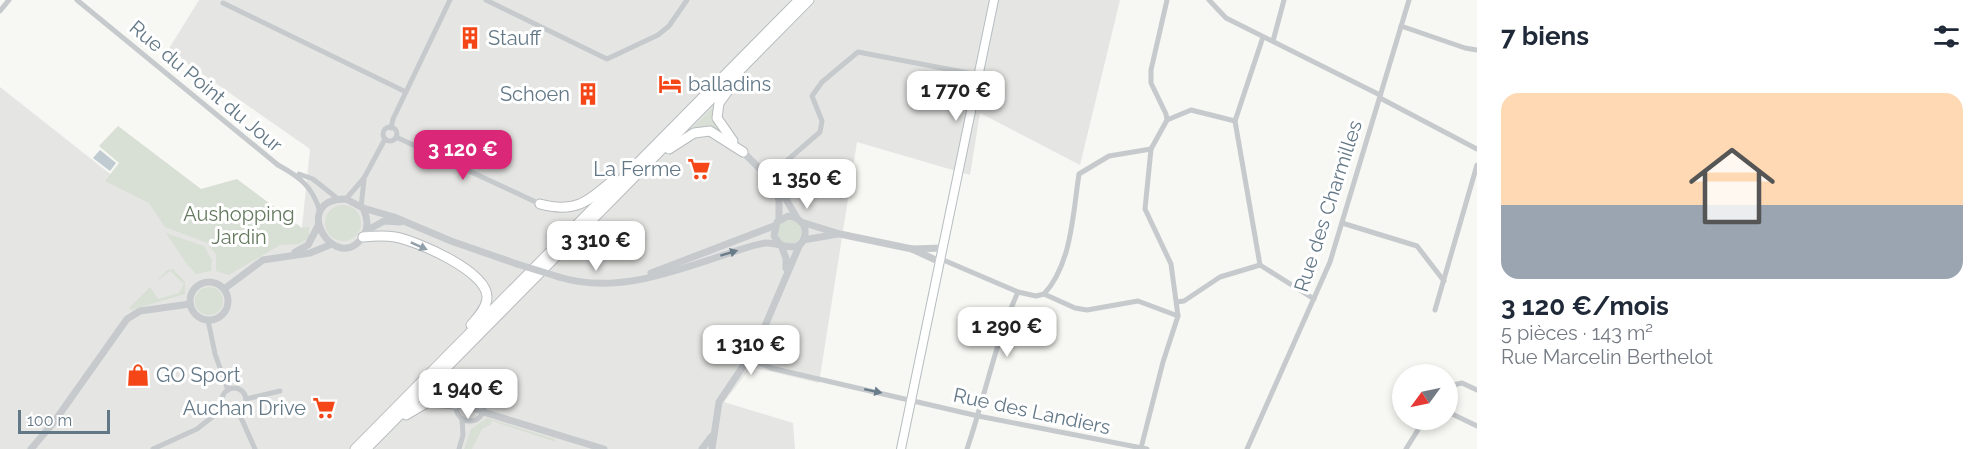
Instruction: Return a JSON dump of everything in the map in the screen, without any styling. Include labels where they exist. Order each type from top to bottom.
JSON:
[{"type":"highway","points":[[355,449],[799,0]]},
{"type":"highway","points":[[369,446],[809,0]]},
{"type":"highway","points":[[742,152],[720,123],[718,112],[724,95],[746,65]]},
{"type":"highway","points":[[610,201],[673,145],[694,133],[710,131],[742,152]]},
{"type":"highway","points":[[540,204],[565,208],[580,206],[654,147]]},
{"type":"highway","points":[[364,234],[413,242],[476,275],[484,286],[487,297],[465,338]]},
{"type":"highway","points":[[369,446],[423,403],[442,401],[456,404]]},
{"type":"main road","points":[[901,449],[994,0]]},
{"type":"street","points":[[0,11],[9,0]]},
{"type":"street","name":"Rue du Point du Jour","points":[[77,0],[278,165],[303,179],[311,189],[320,212]]},
{"type":"street","points":[[290,254],[308,245],[318,226],[320,212],[330,202],[342,199],[364,178],[385,138],[384,131],[391,128],[450,0]]},
{"type":"street","points":[[486,0],[607,59],[658,36],[669,27],[687,0]]},
{"type":"street","points":[[1144,448],[1162,362],[1178,316],[1171,264],[1145,208],[1151,149],[1167,120],[1151,83],[1151,77],[1167,0]]},
{"type":"street","points":[[1209,0],[1226,18],[1477,148]]},
{"type":"street","points":[[1273,41],[1284,0]]},
{"type":"street","name":"Rue des Charmilles","points":[[1247,449],[1330,262],[1409,0]]},
{"type":"street","points":[[223,3],[406,92]]},
{"type":"street","points":[[1401,26],[1477,50]]},
{"type":"street","points":[[1263,37],[1235,121],[1260,265],[1314,299]]},
{"type":"street","points":[[770,179],[820,132],[822,121],[812,96],[815,88],[852,55],[871,53],[979,75]]},
{"type":"street","points":[[1167,120],[1191,110],[1235,121]]},
{"type":"street","points":[[391,128],[396,132],[396,137]]},
{"type":"street","points":[[385,138],[392,141],[396,137]]},
{"type":"street","points":[[396,137],[540,204]]},
{"type":"street","points":[[342,199],[517,264],[560,278],[593,284],[632,281],[777,223],[788,216],[840,234],[912,249],[1018,292],[1036,296],[1044,294],[1051,287],[1066,250],[1079,174],[1109,156],[1151,149]]},
{"type":"street","points":[[712,449],[719,402],[765,329],[801,242],[804,228],[770,179],[742,152]]},
{"type":"street","points":[[1435,310],[1477,165]]},
{"type":"street","name":"Rue du Point du Jour","points":[[289,171],[313,179],[342,199]]},
{"type":"street","points":[[364,178],[362,208],[367,218],[364,234]]},
{"type":"street","points":[[770,179],[779,200],[774,236],[786,258],[786,274]]},
{"type":"street","points":[[318,226],[325,240],[346,247],[384,221],[408,224]]},
{"type":"street","points":[[1342,223],[1418,246],[1444,281]]},
{"type":"street","points":[[704,253],[762,243],[790,248],[821,235],[840,234]]},
{"type":"street","points":[[224,289],[263,260],[310,252],[332,244]]},
{"type":"street","points":[[912,249],[943,248]]},
{"type":"street","points":[[1177,302],[1184,301],[1220,277],[1260,265]]},
{"type":"street","points":[[203,282],[217,283],[224,289],[228,298],[225,312],[218,318],[208,320],[197,316],[190,304],[192,292],[203,282]]},
{"type":"street","points":[[967,449],[1004,326],[1018,292]]},
{"type":"street","points":[[1044,294],[1075,308],[1087,309],[1138,301],[1178,316]]},
{"type":"street","points":[[32,449],[54,422],[127,319],[140,311],[190,304]]},
{"type":"street","points":[[208,320],[215,354],[228,390]]},
{"type":"street","points":[[748,358],[771,368],[911,399]]},
{"type":"street","points":[[1458,384],[1462,383],[1477,390]]},
{"type":"street","points":[[228,390],[242,391],[246,399],[244,407],[231,412],[225,407],[222,398],[228,390]]},
{"type":"street","points":[[246,399],[280,391]]},
{"type":"street","points":[[472,421],[462,418],[457,412],[456,404],[464,394],[473,393],[482,400],[483,412]]},
{"type":"street","name":"Rue des Landiers","points":[[911,399],[978,416],[1144,448]]},
{"type":"street","points":[[456,404],[604,449]]},
{"type":"street","points":[[153,449],[197,429],[225,407]]},
{"type":"street","points":[[238,411],[255,449]]},
{"type":"street","points":[[459,449],[463,435],[472,421],[483,412]]},
{"type":"street","points":[[1458,417],[1477,426]]},
{"type":"street","points":[[462,418],[463,435]]},
{"type":"street","points":[[1406,449],[1418,430]]},
{"type":"street","points":[[702,449],[713,434]]},
{"type":"shaded area","points":[[199,0],[1120,0],[1080,165],[980,113],[970,175],[857,142],[819,383],[751,367],[724,402],[793,423],[795,449],[0,449],[0,87],[109,173],[243,262],[268,238],[301,237],[310,149],[168,50]]},
{"type":"shaded area","points":[[100,150],[116,163],[110,171],[93,158]]},
{"type":"green space","points":[[717,103],[715,118],[718,129],[685,135]]},
{"type":"green space","name":"Aushopping Jardin","points":[[118,126],[201,189],[237,179],[302,228],[309,227],[309,238],[299,244],[280,245],[229,275],[216,271],[216,255],[207,243],[165,227],[149,203],[105,181],[119,163],[99,146]]},
{"type":"green space","points":[[343,205],[356,210],[361,223],[356,236],[343,241],[330,236],[325,223],[330,210]]},
{"type":"green space","points":[[789,220],[797,224],[801,232],[797,240],[789,244],[781,240],[777,232],[781,224]]},
{"type":"green space","points":[[166,233],[204,246],[212,260],[211,271],[196,274]]},
{"type":"green space","points":[[173,269],[185,282],[185,294],[131,310],[129,308],[150,287],[158,299],[179,293],[184,284],[170,271],[156,282],[167,270]]},
{"type":"green space","points":[[209,287],[219,291],[223,301],[219,311],[209,315],[199,311],[195,301],[199,291]]},
{"type":"green space","points":[[487,418],[555,439],[556,442],[492,421],[490,425],[482,429],[472,449],[464,449],[471,429]]},
{"type":"place","name":"Stauff","points":[[470,38]]},
{"type":"place","name":"balladins","points":[[670,84]]},
{"type":"place","name":"Schoen","points":[[588,94]]},
{"type":"place","name":"La Ferme","points":[[699,169]]},
{"type":"place","name":"GO Sport","points":[[138,375]]},
{"type":"place","name":"Auchan Drive","points":[[324,408]]}]
